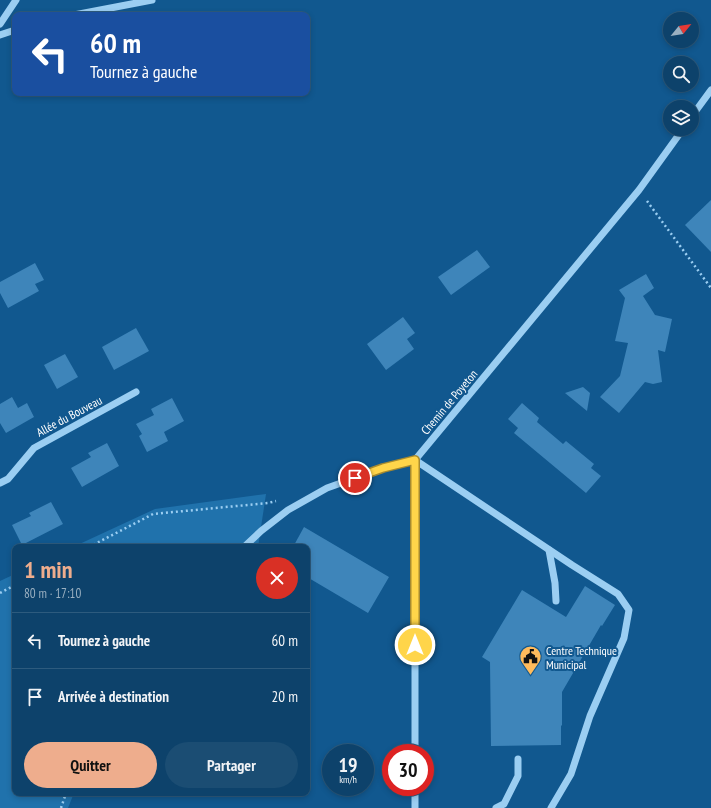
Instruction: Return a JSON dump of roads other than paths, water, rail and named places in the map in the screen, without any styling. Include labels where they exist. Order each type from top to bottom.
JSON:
[{"type":"street","points":[[0,24],[16,0]]},
{"type":"street","points":[[90,12],[152,0]]},
{"type":"street","points":[[0,34],[12,31]]},
{"type":"street","points":[[699,106],[711,90]]},
{"type":"street","name":"Chemin de Poyeton","points":[[415,460],[639,190],[678,136]]},
{"type":"street","name":"Allée du Bouveau","points":[[0,483],[8,478],[34,448],[136,392]]},
{"type":"street","points":[[415,460],[415,744]]},
{"type":"street","points":[[247,544],[261,530],[288,510],[327,488],[383,468],[415,460],[549,550],[618,594],[629,610],[624,638],[590,716],[571,774],[551,808]]},
{"type":"street","points":[[549,550],[555,583],[556,601]]},
{"type":"street","points":[[496,808],[504,804],[518,776],[518,759]]},
{"type":"street","points":[[415,796],[415,808]]},
{"type":"place","name":"Centre Technique Municipal","points":[[530,676]]}]
